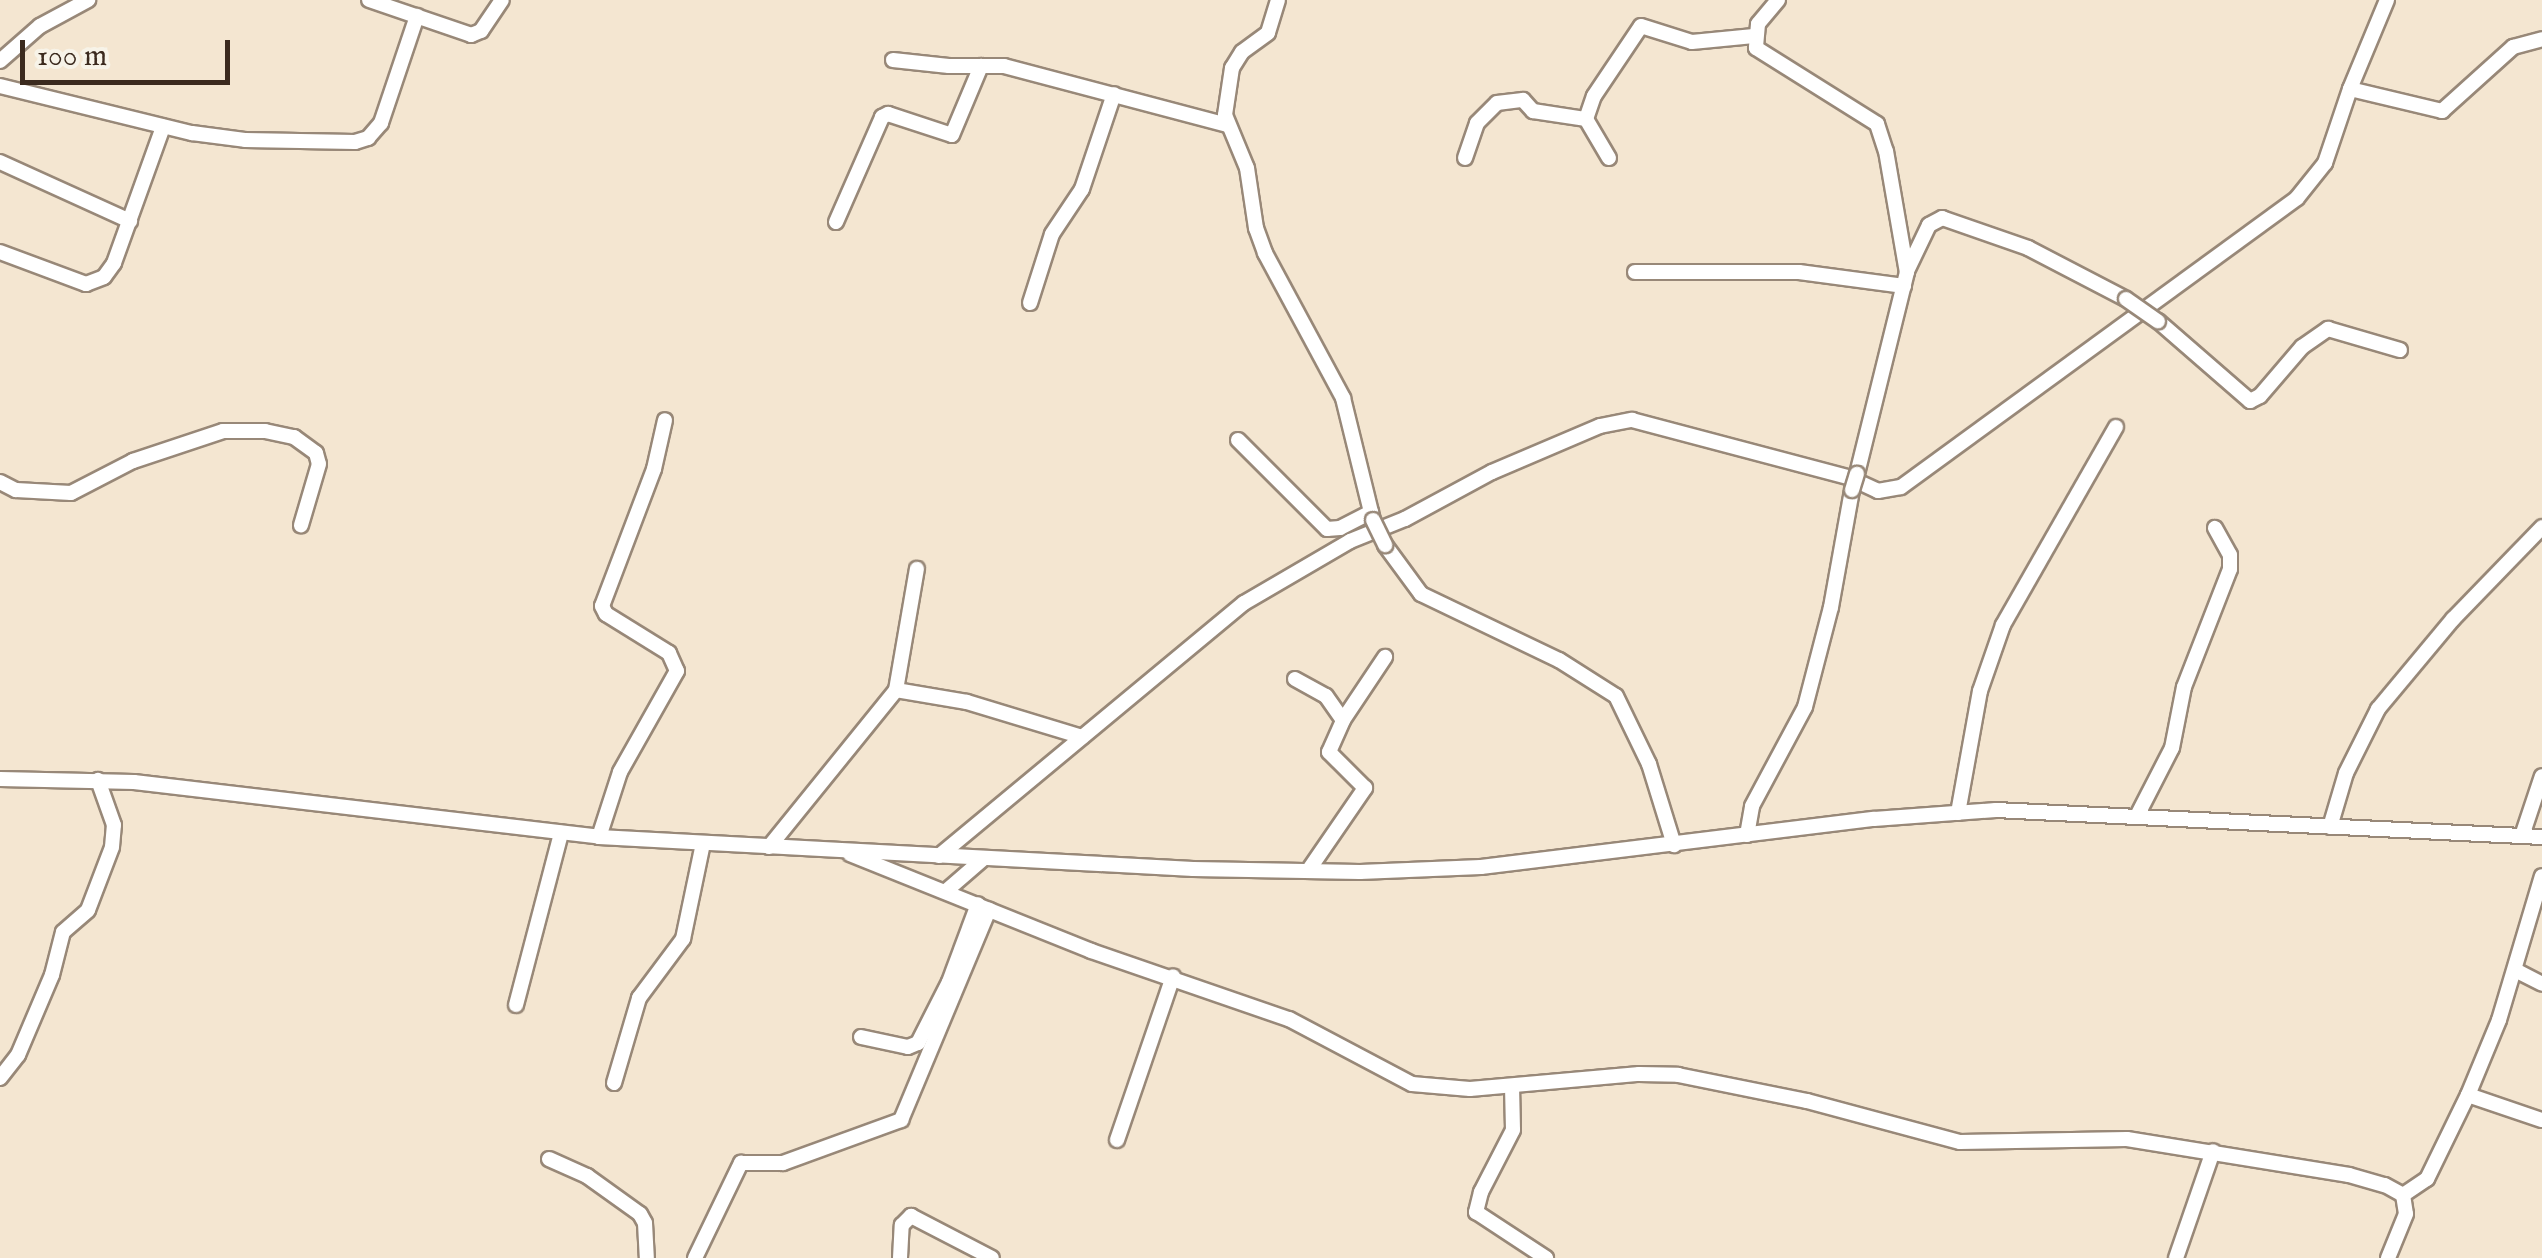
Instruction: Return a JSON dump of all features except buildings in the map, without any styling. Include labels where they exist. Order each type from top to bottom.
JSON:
[{"type":"street","points":[[0,61],[40,26],[88,0]]},
{"type":"street","points":[[379,1],[476,35],[502,0]]},
{"type":"street","points":[[1278,0],[1268,33],[1242,52],[1232,68],[1225,102],[1228,124],[1248,168],[1256,228],[1265,253],[1343,398],[1372,516],[1386,544],[1422,594],[1559,660],[1616,696],[1649,764],[1674,844]]},
{"type":"street","points":[[1778,0],[1754,36],[1756,48],[1877,124],[1886,151],[1905,279]]},
{"type":"street","points":[[940,856],[1244,603],[1350,541],[1405,519],[1492,472],[1600,426],[1632,420],[1848,477],[1878,491],[1901,487],[2297,198],[2324,162],[2358,91],[2387,0]]},
{"type":"street","points":[[0,86],[163,127],[245,140],[344,144],[368,138],[380,123],[417,16]]},
{"type":"street","points":[[1608,158],[1586,118],[1594,96],[1642,26],[1692,42],[1754,36]]},
{"type":"street","points":[[2358,91],[2448,110],[2513,47],[2542,40]]},
{"type":"street","points":[[892,60],[1004,66],[1228,124]]},
{"type":"street","points":[[836,222],[882,117],[888,114],[952,135],[981,66]]},
{"type":"street","points":[[1030,303],[1052,234],[1082,189],[1114,94]]},
{"type":"street","points":[[1465,158],[1477,123],[1497,103],[1523,100],[1533,110],[1586,118]]},
{"type":"street","points":[[0,252],[68,278],[93,282],[114,263],[163,127]]},
{"type":"street","points":[[0,162],[130,221]]},
{"type":"street","points":[[1747,834],[1752,806],[1788,746],[1805,707],[1831,607],[1852,490],[1905,279],[1930,225],[1942,218],[2028,248],[2126,299],[2158,321],[2250,401],[2260,396],[2302,348],[2328,329],[2400,350]]},
{"type":"street","points":[[1635,272],[1800,272],[1905,279]]},
{"type":"street","points":[[599,837],[620,772],[677,671],[669,653],[606,614],[602,606],[654,470],[665,420]]},
{"type":"street","points":[[1958,813],[1980,691],[2003,625],[2116,426]]},
{"type":"street","points":[[0,482],[16,490],[71,493],[133,461],[222,431],[265,431],[294,437],[316,454],[319,464],[301,525]]},
{"type":"street","points":[[1238,440],[1327,529],[1372,516]]},
{"type":"street","points":[[2330,827],[2346,772],[2378,709],[2453,619],[2542,527]]},
{"type":"street","points":[[2137,816],[2172,748],[2184,687],[2230,569],[2230,555],[2215,528]]},
{"type":"street","points":[[769,846],[896,690],[916,569]]},
{"type":"street","points":[[1308,871],[1365,788],[1329,752],[1343,720],[1385,657]]},
{"type":"street","points":[[1295,679],[1326,696],[1343,720]]},
{"type":"street","points":[[896,690],[967,702],[1082,737]]},
{"type":"street","points":[[2522,836],[2542,776]]},
{"type":"street","points":[[0,779],[98,780],[599,837],[983,859],[1308,871],[1498,866],[1747,834],[2032,809],[2542,837]]},
{"type":"street","points":[[0,1078],[18,1055],[39,1008],[63,932],[88,910],[106,863],[114,826],[98,780]]},
{"type":"street","points":[[516,1005],[562,833]]},
{"type":"street","points":[[614,1083],[640,998],[683,939],[703,843]]},
{"type":"street","points":[[832,848],[1092,951],[1289,1019],[1412,1084],[1446,1090],[1639,1074],[1678,1076],[1736,1084],[1960,1142],[2127,1139],[2349,1175],[2386,1185],[2404,1195]]},
{"type":"street","points":[[946,891],[983,859]]},
{"type":"street","points":[[2404,1195],[2427,1178],[2468,1095],[2515,970],[2542,876]]},
{"type":"street","points":[[860,1037],[908,1047],[918,1043],[983,907]]},
{"type":"street","points":[[696,1258],[741,1163],[783,1163],[902,1120],[983,907]]},
{"type":"street","points":[[2515,970],[2542,984]]},
{"type":"street","points":[[1117,1140],[1173,976]]},
{"type":"street","points":[[1512,1086],[1513,1130],[1481,1192],[1476,1212],[1546,1258]]},
{"type":"street","points":[[2468,1095],[2542,1120]]},
{"type":"street","points":[[2176,1258],[2213,1151]]},
{"type":"street","points":[[549,1158],[587,1176],[640,1214],[645,1223],[647,1258]]},
{"type":"street","points":[[2388,1258],[2406,1214],[2404,1195]]},
{"type":"street","points":[[900,1258],[902,1226],[910,1216],[992,1258]]}]
